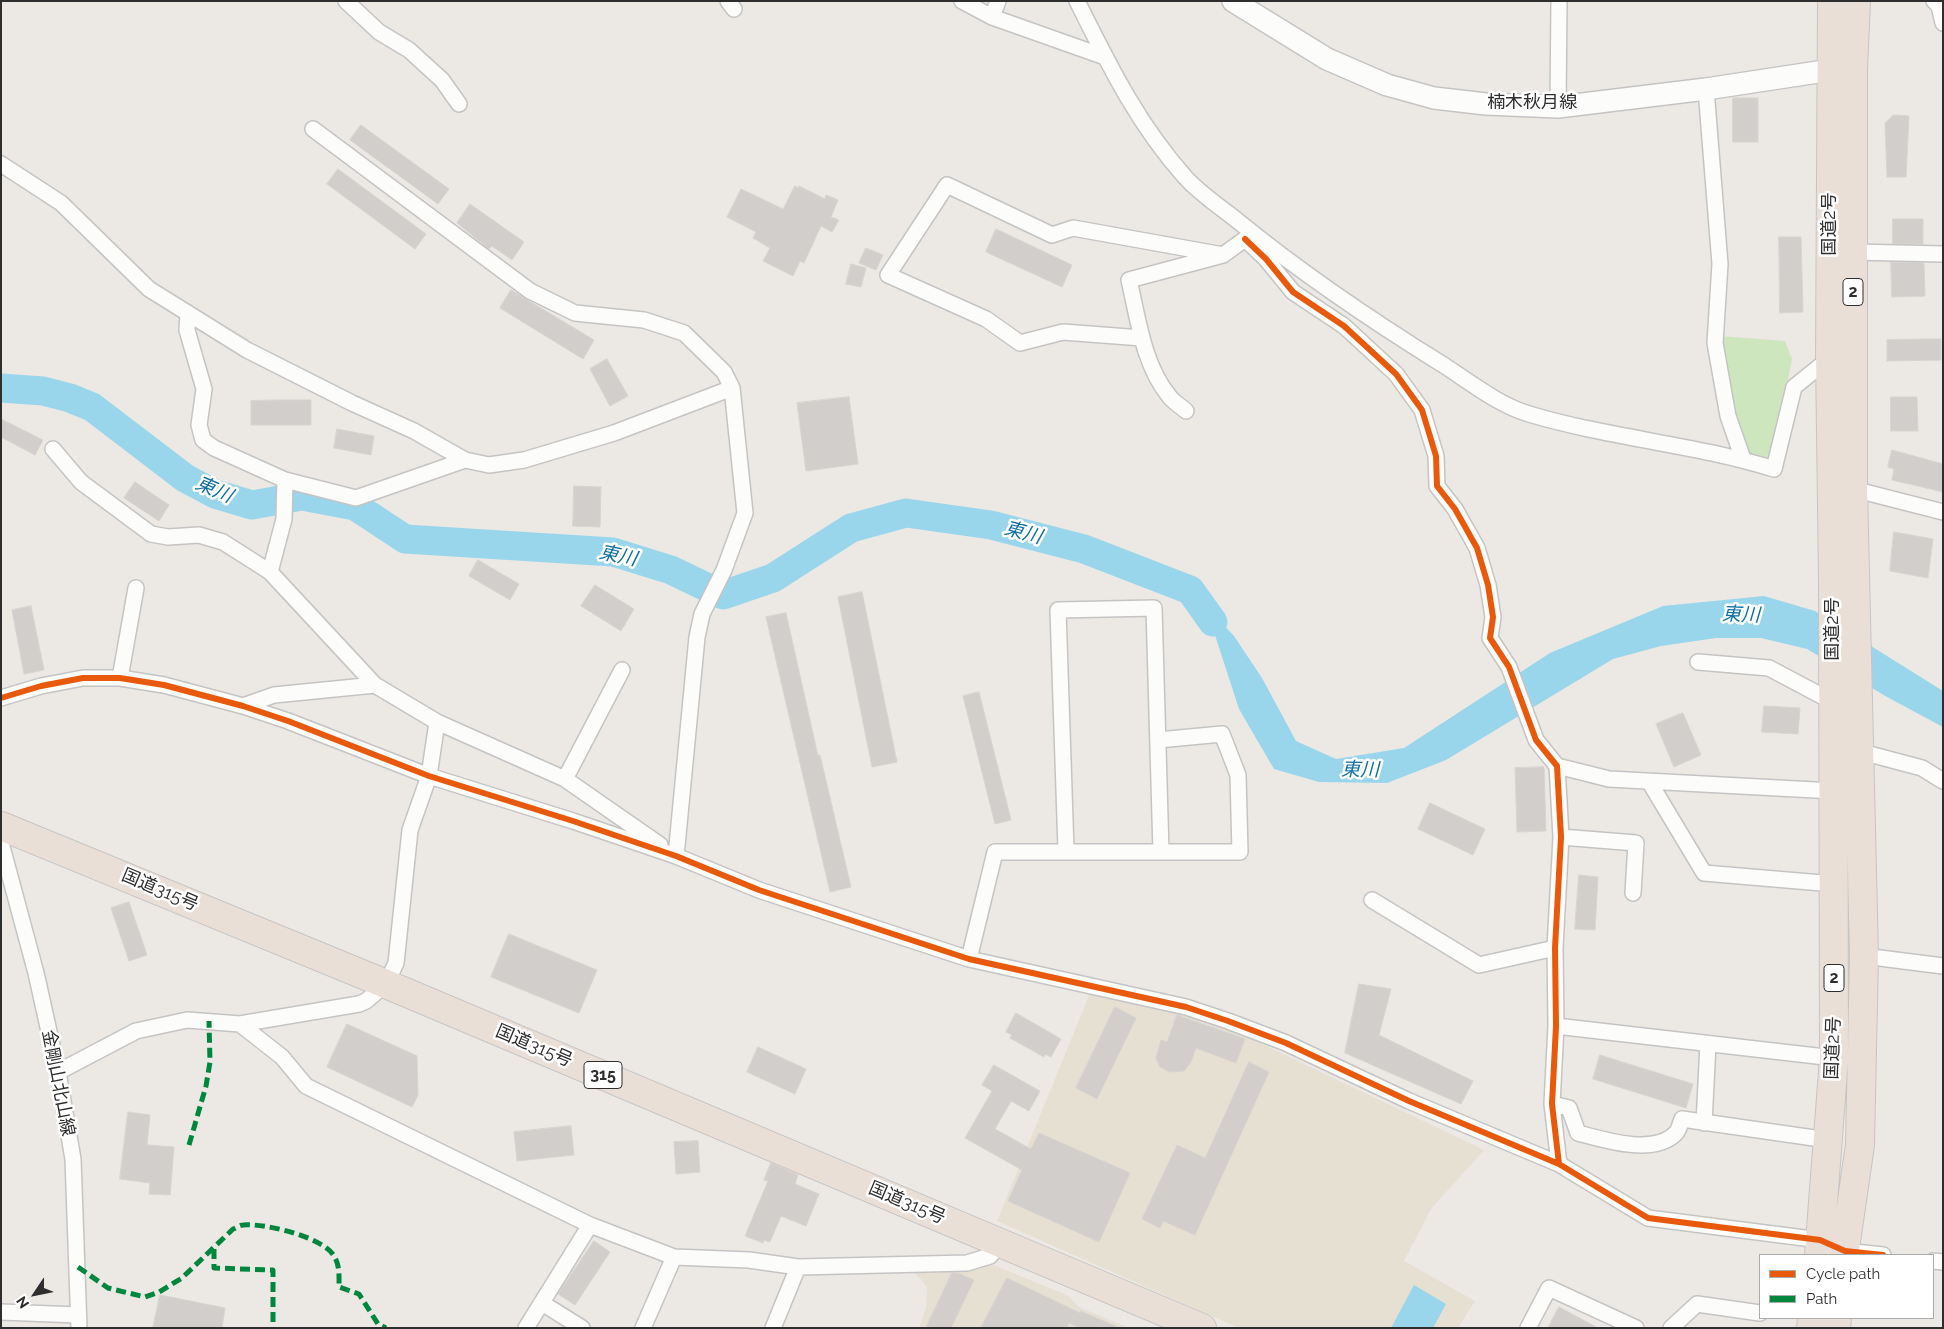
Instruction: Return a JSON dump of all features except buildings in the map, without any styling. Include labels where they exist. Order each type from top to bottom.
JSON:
[{"type":"highway","name":"国道2号","points":[[1832,1],[1842,69],[1853,252],[1853,489],[1844,581]]},
{"type":"highway","name":"国道2号","points":[[1832,1250],[1828,1140],[1834,1058],[1834,790],[1846,704],[1844,581],[1830,358],[1842,69],[1856,1]]},
{"type":"highway","name":"2","points":[[1846,704],[1858,751]]},
{"type":"highway","name":"国道2号","points":[[1832,1250],[1860,1145],[1864,956],[1858,751]]},
{"type":"highway","name":"国道315号","points":[[1,826],[386,984],[1202,1328]]},
{"type":"street","points":[[346,1],[379,32],[416,56],[442,80],[459,104]]},
{"type":"street","points":[[962,1],[992,17],[1105,57]]},
{"type":"street","points":[[992,17],[998,1]]},
{"type":"street","points":[[1077,1],[1141,122],[1187,179],[1250,237],[1402,339],[1500,401],[1526,414],[1743,459],[1774,469],[1794,387],[1830,358]]},
{"type":"street","name":"楠木秋月線","points":[[1233,1],[1327,59],[1387,85],[1434,98],[1486,104],[1558,106],[1706,89],[1842,69]]},
{"type":"street","points":[[1558,106],[1559,1]]},
{"type":"street","points":[[1934,1],[1939,6],[1943,23]]},
{"type":"street","points":[[1706,89],[1720,264],[1715,343],[1728,416],[1743,459]]},
{"type":"street","points":[[313,129],[530,291],[575,313],[644,320],[684,333],[724,372],[732,388],[744,514],[724,570],[702,614],[697,637],[676,856]]},
{"type":"street","points":[[1,164],[61,203],[149,289],[247,350],[414,431],[465,460],[489,465],[524,460],[614,433],[732,388]]},
{"type":"street","points":[[1142,338],[1063,332],[1020,343],[986,319],[888,275],[947,185],[1052,235],[1073,228],[1223,255]]},
{"type":"street","points":[[1186,411],[1169,396],[1154,371],[1142,338],[1130,280],[1223,255],[1250,237]]},
{"type":"street","points":[[1250,237],[1293,292],[1344,326],[1396,374],[1422,410],[1436,456],[1437,486],[1455,509],[1477,548],[1488,585],[1492,617],[1490,638],[1509,667],[1536,740],[1557,766],[1561,837],[1555,948],[1556,1026],[1552,1104],[1559,1164]]},
{"type":"street","points":[[1853,252],[1943,254]]},
{"type":"street","points":[[188,313],[187,330],[204,389],[199,425],[203,440],[214,448],[284,486],[356,498],[465,460]]},
{"type":"street","points":[[53,449],[81,482],[151,534],[168,537],[199,535],[223,542],[270,572],[375,685],[437,722],[565,779],[676,856]]},
{"type":"street","points":[[270,572],[284,519],[284,486]]},
{"type":"street","points":[[1853,489],[1943,512]]},
{"type":"street","points":[[120,678],[136,588]]},
{"type":"street","points":[[1066,850],[1058,610],[1154,608],[1161,852]]},
{"type":"street","points":[[1698,662],[1769,668],[1846,704]]},
{"type":"street","points":[[565,779],[622,670]]},
{"type":"street","points":[[1,698],[41,686],[83,678],[120,678],[164,685],[243,706],[288,721],[429,776],[573,821],[676,856],[759,890],[969,960],[1186,1007],[1228,1021],[1286,1043],[1409,1101],[1559,1164],[1648,1218],[1832,1250],[1873,1254]]},
{"type":"street","points":[[243,706],[274,695],[375,685]]},
{"type":"street","points":[[58,1072],[136,1031],[187,1020],[240,1024],[359,1004],[366,1001],[386,984],[396,963],[410,830],[429,776],[437,722]]},
{"type":"street","points":[[969,960],[995,852],[1066,850],[1240,852],[1238,775],[1222,734],[1158,740]]},
{"type":"street","points":[[1858,751],[1922,768],[1943,781]]},
{"type":"street","points":[[1557,766],[1609,780],[1834,790]]},
{"type":"street","points":[[1650,783],[1704,873],[1834,884]]},
{"type":"street","points":[[1561,837],[1636,844],[1633,893]]},
{"type":"street","name":"金剛山北山線","points":[[1,843],[7,891],[36,973],[58,1072],[73,1159],[78,1322]]},
{"type":"street","points":[[1372,900],[1479,965],[1555,948]]},
{"type":"street","points":[[1864,956],[1943,966]]},
{"type":"street","points":[[240,1024],[282,1057],[306,1086],[590,1225],[674,1257],[749,1260],[798,1267],[967,1263],[990,1256],[1001,1243]]},
{"type":"street","points":[[1556,1026],[1834,1058]]},
{"type":"street","points":[[1704,1124],[1708,1044]]},
{"type":"street","points":[[1552,1104],[1569,1108],[1578,1133],[1614,1143],[1649,1145],[1664,1142],[1677,1133],[1682,1119],[1704,1124],[1828,1140]]},
{"type":"street","points":[[526,1328],[590,1225]]},
{"type":"street","points":[[643,1328],[674,1257]]},
{"type":"street","points":[[773,1328],[798,1267]]},
{"type":"street","points":[[1528,1328],[1549,1288],[1636,1328]]},
{"type":"street","points":[[542,1304],[582,1328]]},
{"type":"street","points":[[1672,1328],[1696,1304],[1759,1313]]},
{"type":"street","points":[[1,1312],[78,1322]]},
{"type":"shaded area","points":[[1090,993],[1185,1014],[1254,1040],[1484,1150],[1431,1209],[1404,1261],[1475,1301],[1458,1328],[1239,1328],[997,1221]]},
{"type":"shaded area","points":[[903,1264],[977,1269],[991,1264],[1069,1296],[1079,1307],[1129,1328],[919,1328],[926,1308],[927,1288],[922,1280]]},
{"type":"green space","points":[[1720,336],[1785,341],[1792,359],[1772,464],[1747,457],[1732,418]]},
{"type":"water","points":[[1190,590],[1234,636],[1262,678],[1296,741],[1336,759],[1404,748],[1550,653],[1663,606],[1764,596],[1815,611],[1943,691],[1943,727],[1887,697],[1807,649],[1761,638],[1716,638],[1661,646],[1613,659],[1446,760],[1387,783],[1319,782],[1274,769],[1239,709],[1213,629]]},
{"type":"water","points":[[1414,1285],[1446,1304],[1433,1328],[1391,1328]]},
{"type":"waterway","name":"東川","points":[[1,388],[43,391],[70,398],[92,407],[185,478],[215,494],[252,505],[302,496],[355,506],[405,539],[613,552],[671,570],[723,595],[773,578],[851,528],[906,513],[991,525],[1084,549],[1190,590],[1213,622]]},
{"type":"marked path","points":[[189,1145],[206,1086],[210,1062],[209,1021]]},
{"type":"marked path","points":[[78,1267],[108,1288],[145,1297],[159,1292],[182,1278],[233,1229],[242,1225],[265,1226],[306,1237],[328,1249],[337,1263],[339,1287],[359,1294],[378,1324],[386,1328]]},
{"type":"marked path","points":[[214,1249],[214,1268],[273,1270],[273,1328]]},
{"type":"cycle path","points":[[1245,239],[1266,259],[1293,292],[1344,326],[1396,374],[1422,410],[1436,456],[1437,486],[1455,509],[1477,548],[1488,585],[1493,617],[1490,638],[1509,667],[1536,740],[1557,766],[1561,837],[1555,948],[1556,1026],[1552,1104],[1559,1164]]},
{"type":"cycle path","points":[[1,698],[41,686],[83,678],[120,678],[164,685],[243,706],[288,721],[429,776],[573,821],[676,856],[759,890],[969,959],[1186,1007],[1228,1021],[1286,1043],[1409,1101],[1559,1164],[1648,1218],[1820,1240],[1845,1251],[1874,1254]]}]
